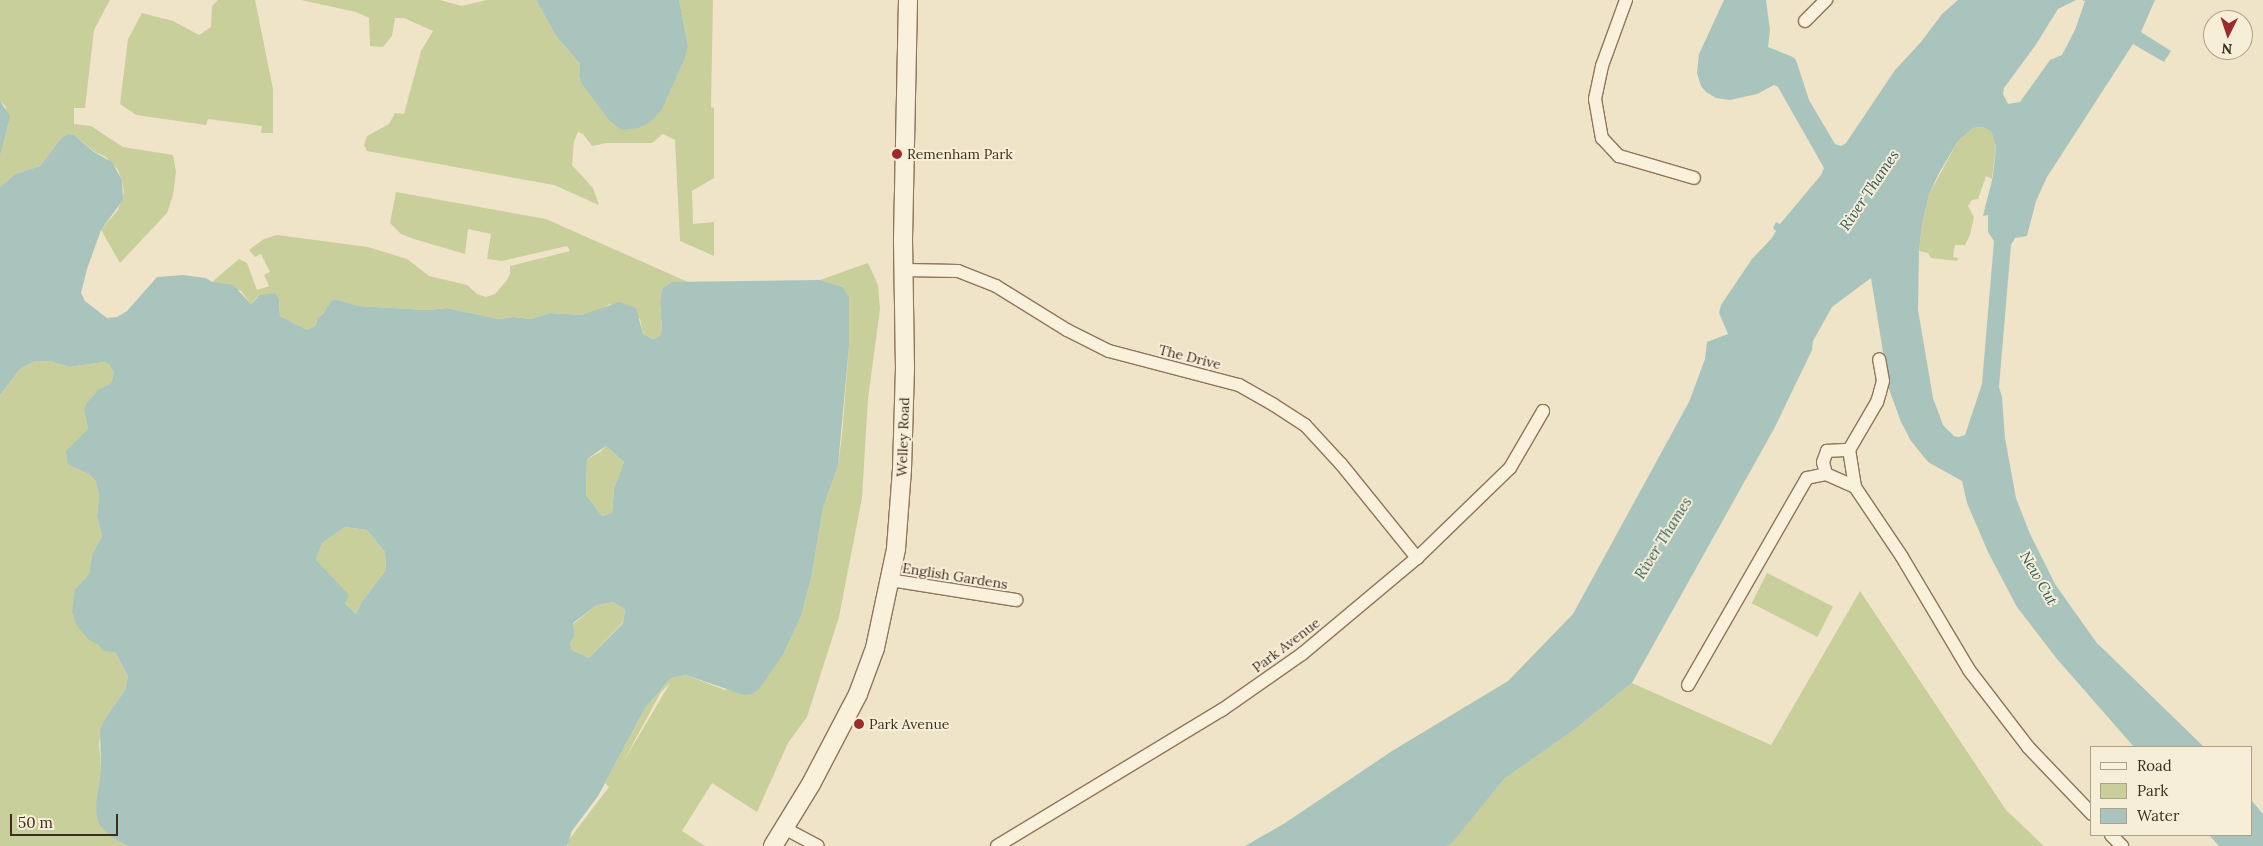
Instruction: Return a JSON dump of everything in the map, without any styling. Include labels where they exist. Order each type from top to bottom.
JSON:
[{"type":"main road","name":"Welley Road","points":[[773,846],[811,784],[858,694],[875,648],[896,549],[902,469],[908,0]]},
{"type":"street","points":[[1626,0],[1602,66],[1595,99],[1602,138],[1619,156],[1694,178]]},
{"type":"street","points":[[1805,22],[1826,0]]},
{"type":"street","name":"The Drive","points":[[904,270],[958,271],[996,286],[1067,330],[1109,351],[1239,385],[1305,425],[1341,464],[1417,558]]},
{"type":"street","points":[[1879,359],[1882,381],[1879,397],[1849,450],[1856,487],[1902,558],[1969,670],[2028,747],[2090,812]]},
{"type":"street","name":"Park Avenue","points":[[997,846],[1222,710],[1302,654],[1417,558],[1510,468],[1543,411]]},
{"type":"street","points":[[1826,474],[1823,462],[1827,451],[1849,450]]},
{"type":"street","points":[[1688,685],[1807,478],[1826,474],[1856,487]]},
{"type":"street","name":"English Gardens","points":[[890,580],[1016,600]]},
{"type":"street","points":[[784,828],[818,846]]},
{"type":"street","points":[[2112,836],[2122,846]]},
{"type":"green space","points":[[0,0],[110,0],[94,30],[85,108],[74,108],[74,124],[91,126],[123,147],[173,155],[176,172],[173,195],[167,213],[120,263],[101,230],[118,210],[124,192],[122,180],[118,170],[106,157],[95,152],[74,135],[69,134],[62,137],[40,166],[15,174],[0,187],[0,156],[6,107],[0,101]]},
{"type":"green space","points":[[218,0],[255,0],[273,89],[273,133],[261,133],[262,126],[208,119],[206,125],[136,115],[120,104],[128,39],[142,13],[173,21],[199,35],[211,27],[212,6]]},
{"type":"green space","points":[[301,0],[440,0],[462,6],[486,0],[536,0],[556,36],[580,64],[579,75],[688,46],[679,0],[713,0],[711,107],[714,108],[714,178],[692,191],[693,224],[714,222],[714,256],[680,241],[675,140],[663,134],[652,143],[607,143],[592,146],[583,134],[578,132],[574,141],[572,165],[593,188],[599,205],[554,185],[367,151],[364,145],[367,136],[389,124],[395,113],[404,114],[421,51],[433,31],[404,18],[395,18],[392,36],[383,47],[370,46],[369,18],[356,12]]},
{"type":"green space","points":[[1982,127],[1991,131],[1996,147],[1992,179],[1986,176],[1978,199],[1972,200],[1968,206],[1974,217],[1970,235],[1965,245],[1955,245],[1953,257],[1958,258],[1957,261],[1931,258],[1928,253],[1919,251],[1922,225],[1929,194],[1958,141],[1973,128]]},
{"type":"green space","points":[[396,192],[546,219],[688,282],[671,282],[662,289],[660,302],[662,330],[659,337],[655,339],[643,334],[640,319],[610,304],[595,312],[582,315],[550,313],[531,319],[513,317],[499,319],[447,308],[428,310],[358,306],[336,299],[331,301],[323,314],[317,318],[316,325],[307,330],[280,316],[279,299],[257,297],[251,304],[241,291],[212,282],[239,259],[247,263],[257,290],[269,286],[264,275],[270,272],[261,254],[255,257],[249,250],[264,239],[277,235],[368,247],[407,259],[429,276],[467,285],[477,294],[486,297],[495,294],[507,280],[510,274],[510,266],[570,251],[567,246],[502,261],[487,259],[491,234],[468,229],[465,254],[414,239],[401,234],[390,223]]},
{"type":"green space","points":[[868,263],[878,285],[880,309],[868,399],[862,498],[839,617],[807,717],[788,743],[757,812],[712,783],[682,831],[705,846],[568,846],[567,842],[609,787],[605,783],[645,708],[671,678],[686,675],[725,690],[783,655],[801,616],[811,579],[823,508],[838,466],[849,346],[849,297],[843,287],[820,280]],"holes":[[[670,683],[622,764],[661,692]]]},
{"type":"green space","points":[[35,361],[50,361],[69,367],[104,362],[109,364],[114,373],[111,383],[99,389],[84,411],[88,429],[68,465],[89,474],[96,482],[99,496],[97,516],[102,536],[92,555],[89,574],[75,589],[89,640],[115,652],[128,676],[125,690],[106,717],[99,743],[101,768],[96,804],[111,837],[128,846],[0,846],[0,395],[20,369]]},
{"type":"green space","points":[[606,446],[624,462],[614,488],[612,513],[602,516],[586,495],[587,459],[600,452]]},
{"type":"green space","points":[[345,527],[367,530],[385,552],[386,570],[361,603],[356,614],[345,603],[331,577],[316,560],[322,543]]},
{"type":"green space","points":[[1767,573],[1833,607],[1817,637],[1752,603]]},
{"type":"green space","points":[[1860,591],[2006,810],[2044,846],[1445,846],[1451,843],[1504,779],[1574,730],[1632,683],[1771,745]]},
{"type":"green space","points":[[613,602],[625,610],[623,622],[589,658],[572,650],[570,643],[575,635],[573,624],[597,605]]},
{"type":"water","points":[[536,0],[679,0],[688,46],[684,60],[661,111],[649,123],[638,128],[621,130],[609,120],[582,84],[579,75],[580,64],[556,36]]},
{"type":"water","points":[[1724,0],[1766,0],[1770,30],[1768,47],[1796,60],[1809,100],[1835,144],[1841,146],[1846,143],[1895,70],[1921,42],[1942,14],[1958,0],[2076,0],[2058,9],[2035,46],[2004,88],[2003,94],[2008,104],[2020,102],[2050,60],[2062,55],[2075,30],[2085,1],[2082,0],[2155,0],[2141,32],[2171,51],[2164,62],[2133,44],[2047,177],[2036,201],[2027,236],[2015,238],[2011,245],[1999,387],[2002,397],[2005,438],[2016,498],[2030,534],[2055,584],[2096,642],[2203,746],[2133,746],[2057,659],[2017,607],[1988,552],[1967,503],[1962,481],[1928,462],[1911,441],[1901,422],[1889,389],[1871,278],[1832,307],[1813,341],[1812,350],[1775,427],[1632,683],[1574,730],[1504,779],[1451,844],[1445,846],[1245,846],[1285,823],[1392,751],[1508,681],[1573,614],[1689,402],[1705,359],[1707,342],[1728,334],[1719,313],[1721,305],[1752,259],[1772,238],[1776,231],[1773,228],[1776,222],[1780,224],[1821,175],[1824,168],[1778,87],[1774,85],[1757,94],[1730,100],[1716,98],[1706,92],[1701,86],[1697,73],[1699,54]],"holes":[[[1982,127],[1991,131],[1996,147],[1993,176],[1983,216],[1988,215],[1988,232],[1994,241],[1982,384],[1965,435],[1959,437],[1954,436],[1943,425],[1933,398],[1918,310],[1919,251],[1922,225],[1929,194],[1958,141],[1973,128]]]},
{"type":"water","points":[[0,101],[10,116],[0,156]]},
{"type":"water","points":[[69,134],[74,135],[94,152],[112,162],[122,180],[123,200],[101,230],[87,269],[81,293],[85,301],[107,318],[117,317],[127,311],[157,277],[183,275],[206,278],[212,282],[233,285],[251,304],[260,295],[275,293],[279,299],[280,316],[307,330],[316,325],[317,318],[323,314],[331,301],[336,299],[358,306],[428,310],[447,308],[499,319],[513,317],[531,319],[550,313],[582,315],[619,302],[636,308],[643,334],[654,339],[659,337],[662,330],[660,302],[662,289],[671,282],[820,280],[843,287],[849,297],[849,346],[838,466],[823,508],[811,579],[801,616],[783,655],[759,689],[752,694],[744,695],[686,675],[671,678],[645,708],[598,796],[572,831],[567,846],[128,846],[111,837],[97,819],[96,803],[101,768],[100,730],[106,717],[125,690],[128,676],[115,652],[103,651],[99,645],[89,640],[77,626],[72,612],[75,589],[89,574],[92,555],[102,536],[97,516],[99,496],[96,482],[89,474],[68,465],[66,451],[88,429],[84,411],[86,404],[99,389],[111,383],[114,373],[109,364],[104,362],[69,367],[50,361],[35,361],[20,369],[0,395],[0,187],[15,174],[40,166],[62,137]],"holes":[[[606,446],[624,462],[614,488],[612,513],[602,516],[586,495],[587,459]],[[345,527],[367,530],[385,552],[386,570],[361,603],[356,614],[345,603],[349,595],[316,560],[322,543]],[[613,602],[625,610],[623,623],[589,658],[572,650],[570,643],[575,635],[573,623],[597,605]]]},
{"type":"water","points":[[2253,802],[2263,814],[2263,846],[2219,846],[2210,836],[2253,836]]},
{"type":"place","name":"Remenham Park","points":[[897,154]]},
{"type":"place","name":"Park Avenue","points":[[859,724]]},
{"type":"water label","name":"River Thames","points":[[1869,190]]},
{"type":"water label","name":"River Thames","points":[[1663,538]]},
{"type":"water label","name":"New Cut","points":[[2039,578]]}]
